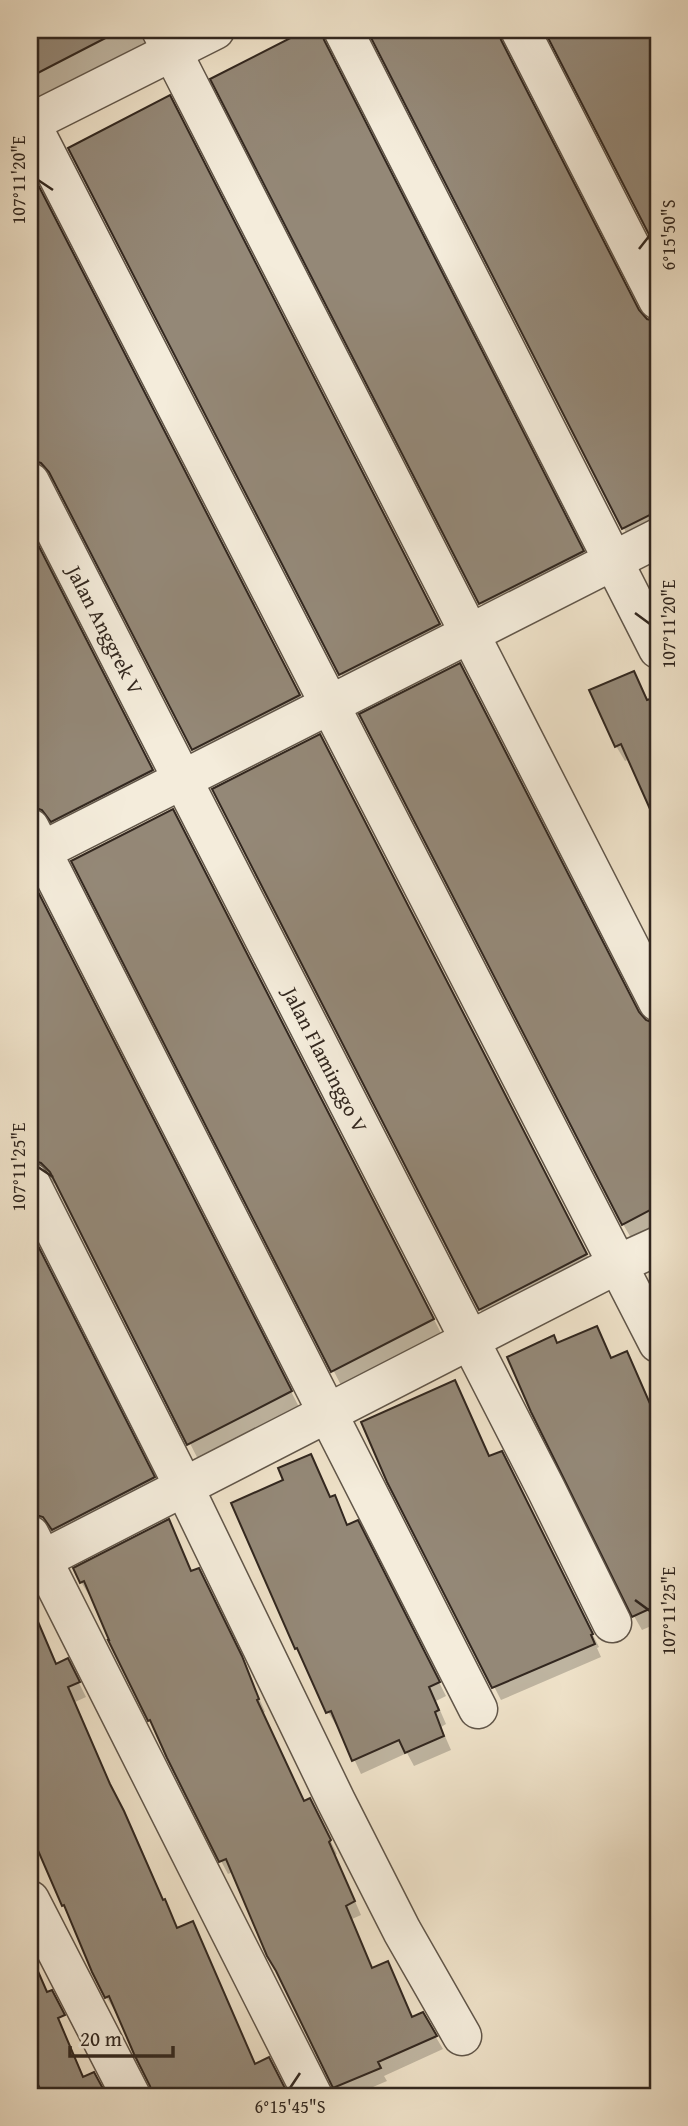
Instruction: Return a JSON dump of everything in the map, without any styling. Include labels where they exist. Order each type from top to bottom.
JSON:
[{"type":"street","points":[[215,30],[166,41],[30,122],[658,1343]]},
{"type":"street","points":[[343,30],[658,649]]},
{"type":"street","points":[[520,30],[658,300]]},
{"type":"street","points":[[166,41],[658,1002]]},
{"type":"street","name":"Jalan Anggrek V","points":[[30,482],[182,779]]},
{"type":"street","points":[[478,1709],[34,845],[182,779],[658,538]]},
{"type":"street","name":"Jalan Flaminggo V","points":[[182,779],[612,1623]]},
{"type":"street","points":[[30,1182],[184,1487],[336,1801],[402,1931],[462,2036]]},
{"type":"street","points":[[313,2096],[34,1554],[184,1487],[658,1246]]},
{"type":"street","points":[[30,1900],[131,2096]]},
{"type":"building","points":[[30,30],[121,30],[30,77]]},
{"type":"building","points":[[306,30],[321,30],[584,551],[479,604],[210,79]]},
{"type":"building","points":[[367,30],[498,30],[639,310],[647,319],[658,322],[658,511],[622,529]]},
{"type":"building","points":[[544,30],[658,30],[658,252]]},
{"type":"building","points":[[170,95],[440,624],[339,675],[68,148]]},
{"type":"building","points":[[30,169],[300,695],[192,750],[49,472],[41,463],[30,460]]},
{"type":"building","points":[[30,529],[153,770],[51,822],[42,810],[30,806]]},
{"type":"building","points":[[460,663],[639,1012],[646,1020],[656,1024],[658,1029],[658,1206],[622,1225],[359,714]]},
{"type":"building","points":[[634,671],[658,718],[658,827],[621,744],[615,747],[589,690]]},
{"type":"building","points":[[320,734],[587,1254],[479,1310],[212,789]]},
{"type":"building","points":[[173,809],[434,1319],[331,1372],[71,861]]},
{"type":"building","points":[[31,878],[292,1391],[187,1445],[50,1172],[41,1163],[30,1160]]},
{"type":"building","points":[[30,1230],[155,1477],[52,1530],[43,1517],[36,1515],[30,1502]]},
{"type":"building","points":[[597,1326],[611,1358],[627,1351],[658,1422],[658,1605],[632,1617],[531,1412],[507,1357],[554,1335],[557,1343]]},
{"type":"building","points":[[455,1380],[489,1456],[502,1451],[593,1634],[591,1635],[595,1644],[492,1688],[387,1482],[361,1422]]},
{"type":"building","points":[[311,1454],[330,1497],[335,1495],[347,1525],[358,1520],[440,1682],[429,1687],[439,1710],[435,1712],[444,1736],[405,1753],[399,1740],[352,1761],[331,1711],[326,1713],[297,1648],[295,1649],[231,1503],[283,1480],[278,1468]]},
{"type":"building","points":[[169,1519],[191,1571],[199,1568],[242,1656],[259,1699],[257,1700],[304,1801],[310,1798],[331,1840],[329,1842],[355,1901],[346,1906],[372,1968],[388,1961],[412,2017],[423,2012],[437,2036],[378,2062],[381,2068],[333,2088],[267,1956],[226,1859],[219,1862],[108,1640],[84,1581],[80,1583],[73,1568]]},
{"type":"building","points":[[30,1603],[56,1664],[68,1658],[80,1682],[68,1687],[177,1928],[193,1921],[255,2064],[269,2057],[289,2096],[153,2096],[109,1996],[105,1998],[92,1972],[30,1832]]},
{"type":"building","points":[[30,1953],[47,1992],[52,1990],[65,2015],[58,2018],[83,2077],[94,2072],[107,2096],[43,2096],[30,2066]]}]
